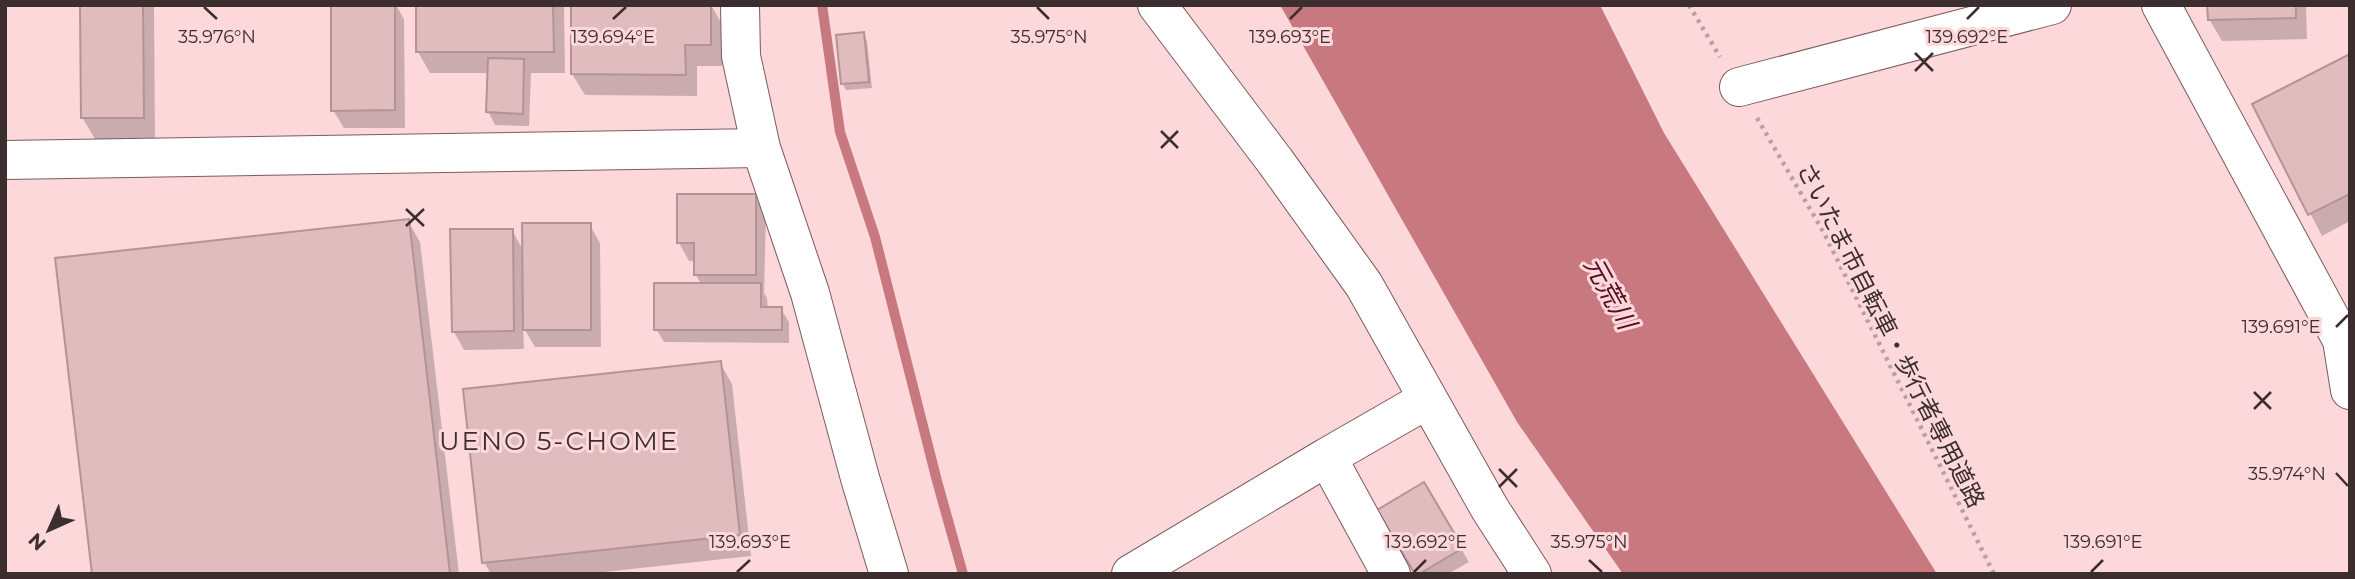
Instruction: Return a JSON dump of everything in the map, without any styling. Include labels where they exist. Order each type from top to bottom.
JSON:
[{"type":"street","points":[[740,5],[741,56],[761,148],[810,293],[860,478],[890,574]]},
{"type":"street","points":[[1157,5],[1275,161],[1364,285],[1490,509],[1532,574]]},
{"type":"street","points":[[1739,87],[2053,5]]},
{"type":"street","points":[[2161,5],[2346,338],[2350,390]]},
{"type":"street","points":[[5,160],[761,148]]},
{"type":"street","points":[[1131,574],[1428,399]]},
{"type":"street","points":[[1327,457],[1391,574]]},
{"type":"path","name":"さいたま市自転車・歩行者専用道路","points":[[1689,5],[1824,233],[1994,574]]},
{"type":"water","name":"元荒川","points":[[1280,5],[1600,5],[1664,133],[1937,574],[1623,574],[1517,422]]},
{"type":"building","points":[[80,5],[143,5],[144,118],[81,118]]},
{"type":"building","points":[[331,5],[395,5],[395,110],[331,111]]},
{"type":"building","points":[[416,5],[553,5],[554,52],[416,52]]},
{"type":"building","points":[[571,5],[711,5],[711,45],[685,45],[686,75],[571,74]]},
{"type":"building","points":[[2207,5],[2296,5],[2296,18],[2208,20]]},
{"type":"building","points":[[864,32],[869,82],[841,84],[836,35]]},
{"type":"building","points":[[2350,54],[2350,194],[2308,215],[2252,104]]},
{"type":"building","points":[[488,58],[524,59],[523,114],[486,112]]},
{"type":"building","points":[[677,194],[756,194],[756,275],[694,275],[694,243],[677,243]]},
{"type":"building","points":[[409,219],[450,574],[92,574],[55,258]]},
{"type":"building","points":[[522,223],[591,223],[591,330],[523,330]]},
{"type":"building","points":[[450,229],[513,229],[514,331],[452,332]]},
{"type":"building","points":[[654,283],[761,283],[761,307],[782,307],[782,330],[654,330]]},
{"type":"building","points":[[721,361],[740,535],[482,563],[463,389]]},
{"type":"building","points":[[1424,482],[1463,548],[1415,574],[1377,510]]},
{"type":"waterway","points":[[822,5],[840,132],[875,237],[963,574]]},
{"type":"district","name":"UENO 5-CHOME","points":[[559,441]]}]
